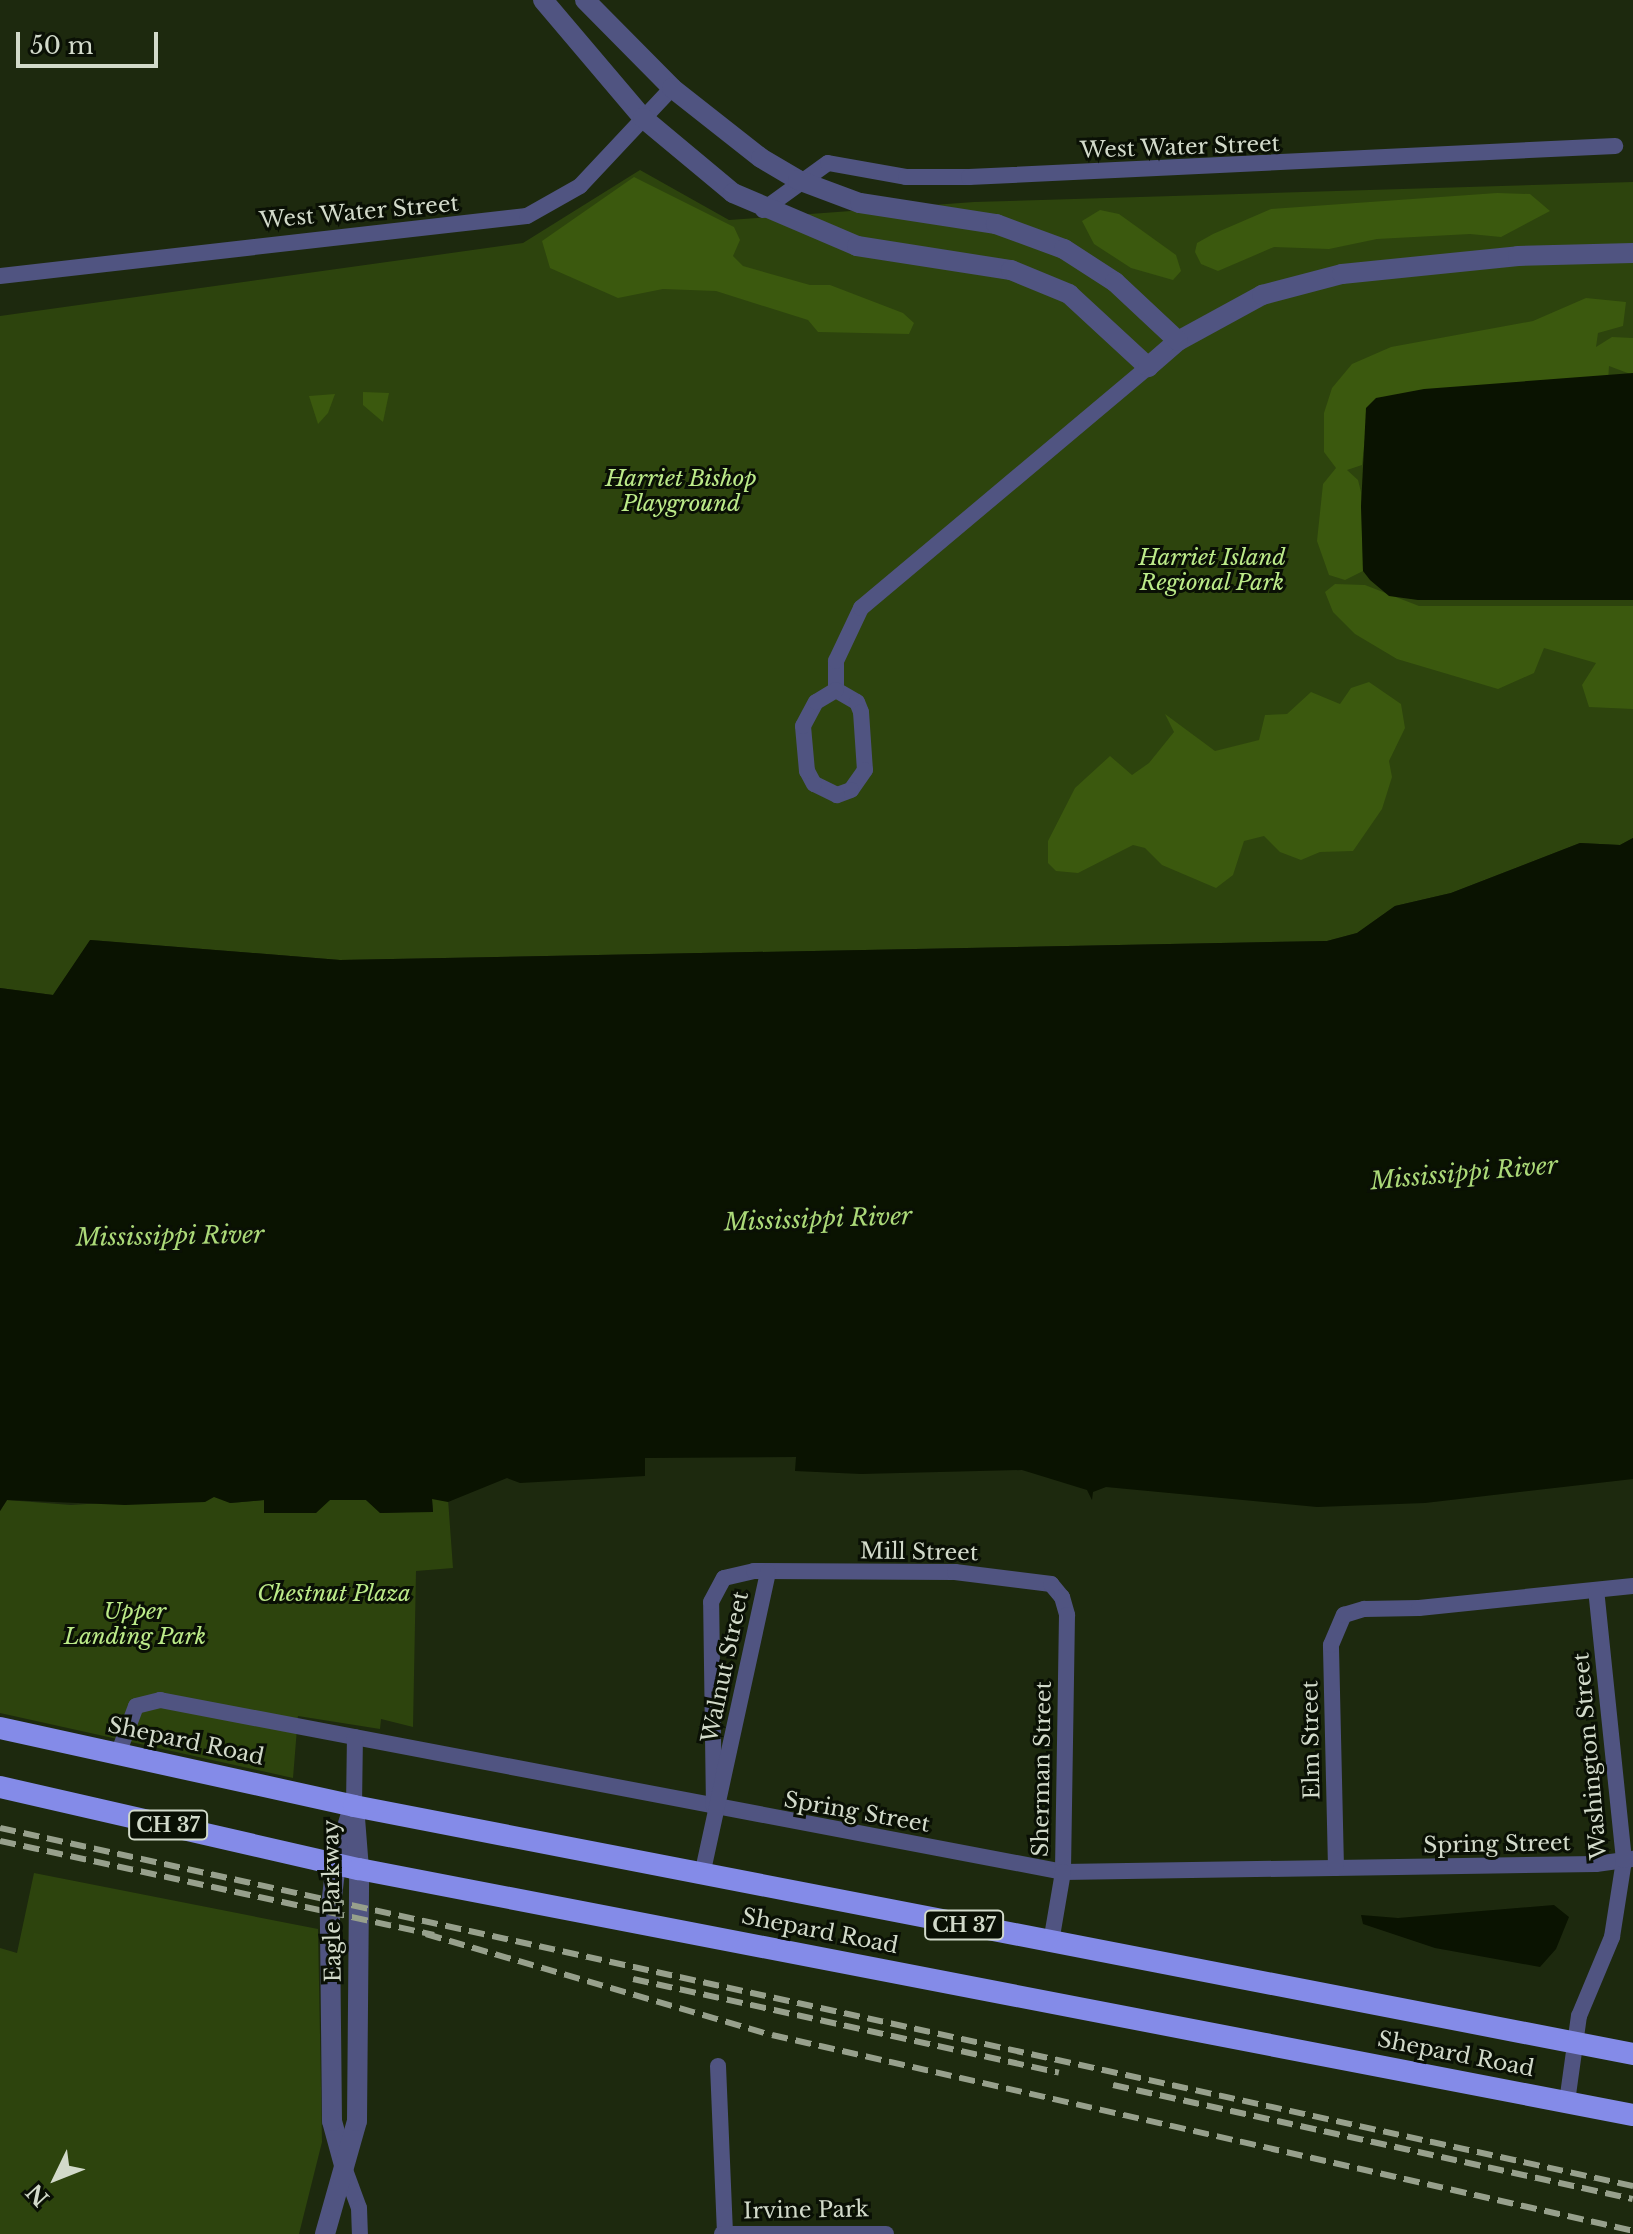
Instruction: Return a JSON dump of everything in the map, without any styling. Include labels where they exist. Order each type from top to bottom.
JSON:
[{"type":"highway","name":"Shepard Road","points":[[0,1728],[354,1806],[1633,2054]]},
{"type":"highway","name":"Shepard Road","points":[[0,1787],[359,1869],[1633,2115]]},
{"type":"street","points":[[543,0],[643,118],[701,170],[763,210],[857,246],[1011,270],[1069,294],[1148,367]]},
{"type":"street","points":[[585,0],[672,88],[731,137],[798,180],[860,203],[996,224],[1064,249],[1115,282],[1178,341]]},
{"type":"street","name":"West Water Street","points":[[0,276],[527,216],[580,186],[672,88]]},
{"type":"street","name":"West Water Street","points":[[763,210],[798,180],[828,163],[906,177],[962,177],[1615,146]]},
{"type":"street","points":[[836,690],[836,661],[861,608],[1178,341],[1262,295],[1342,274],[1518,256],[1633,253]]},
{"type":"street","points":[[836,690],[857,702],[861,712],[865,770],[851,790],[837,795],[814,784],[803,726],[816,702],[836,690]]},
{"type":"street","name":"Mill Street","points":[[768,1572],[955,1572],[1051,1584],[1062,1597]]},
{"type":"street","name":"Walnut Street","points":[[702,1875],[714,1808],[768,1572],[724,1578],[711,1602],[714,1808]]},
{"type":"street","points":[[1596,1590],[1633,1586]]},
{"type":"street","name":"Elm Street","points":[[1336,1868],[1331,1645],[1344,1615],[1364,1609],[1596,1590]]},
{"type":"street","name":"Washington Street","points":[[1567,2102],[1579,2016],[1612,1937],[1628,1859],[1596,1590]]},
{"type":"street","name":"Sherman Street","points":[[1051,1942],[1063,1872],[1067,1615],[1062,1597]]},
{"type":"street","name":"Spring Street","points":[[118,1754],[129,1715],[148,1700],[1063,1872],[1628,1859]]},
{"type":"street","points":[[354,1806],[355,1737]]},
{"type":"street","name":"Eagle Parkway","points":[[345,2170],[332,2121],[330,1914],[336,1863],[354,1806]]},
{"type":"street","name":"Eagle Parkway","points":[[325,2234],[357,2121],[359,1869],[354,1806]]},
{"type":"street","points":[[718,2066],[724,2234]]},
{"type":"street","points":[[345,2170],[359,2208],[360,2234]]},
{"type":"street","name":"Irvine Park","points":[[724,2234],[886,2234]]},
{"type":"green space","name":"Harriet Island Regional Park","points":[[640,170],[729,220],[974,202],[1633,182],[1633,838],[1620,845],[1580,843],[1451,893],[1395,906],[1357,933],[1327,941],[340,960],[91,940],[53,995],[0,988],[0,316],[523,243]]},
{"type":"green space","points":[[634,177],[734,227],[740,240],[733,256],[743,266],[810,285],[830,285],[903,313],[914,323],[909,334],[818,332],[808,320],[716,291],[663,289],[618,298],[550,268],[542,241]]},
{"type":"green space","points":[[1497,193],[1530,194],[1550,211],[1501,237],[1470,234],[1377,239],[1329,249],[1274,247],[1218,271],[1201,264],[1195,252],[1197,243],[1271,209]]},
{"type":"green space","points":[[1100,210],[1119,214],[1176,255],[1181,271],[1173,280],[1131,268],[1094,244],[1082,221]]},
{"type":"green space","points":[[1586,298],[1626,302],[1623,326],[1598,333],[1596,347],[1612,337],[1633,338],[1633,375],[1609,366],[1608,382],[1365,438],[1362,465],[1347,470],[1358,480],[1361,492],[1363,571],[1345,580],[1329,575],[1317,541],[1323,484],[1336,468],[1324,452],[1324,413],[1332,388],[1352,364],[1391,347],[1533,321]]},
{"type":"green space","points":[[363,392],[389,393],[383,422],[363,405]]},
{"type":"green space","points":[[335,394],[328,413],[318,424],[309,396]]},
{"type":"green space","points":[[1335,584],[1365,585],[1419,606],[1633,606],[1633,709],[1589,707],[1582,685],[1596,663],[1544,648],[1534,673],[1498,689],[1397,659],[1355,634],[1333,612],[1325,592]]},
{"type":"green space","points":[[1369,682],[1401,704],[1405,728],[1389,761],[1392,777],[1382,809],[1353,851],[1320,852],[1301,860],[1280,852],[1264,836],[1244,841],[1233,875],[1216,888],[1162,865],[1145,848],[1133,845],[1078,873],[1056,871],[1048,863],[1048,841],[1075,788],[1110,756],[1132,775],[1149,763],[1174,732],[1165,714],[1215,751],[1259,740],[1265,715],[1287,714],[1311,692],[1340,704],[1351,688]]},
{"type":"green space","name":"Upper Landing Park","points":[[214,1496],[231,1503],[265,1500],[265,1513],[330,1500],[366,1500],[381,1513],[433,1511],[432,1499],[448,1499],[453,1568],[416,1571],[413,1727],[381,1719],[380,1729],[298,1716],[293,1778],[0,1713],[0,1511],[7,1500],[71,1505]]},
{"type":"green space","points":[[34,1873],[318,1929],[322,2142],[299,2234],[0,2234],[0,1948],[17,1953]]},
{"type":"water","points":[[1633,373],[1633,600],[1418,600],[1389,596],[1363,571],[1361,506],[1366,408],[1376,398],[1424,389]]},
{"type":"water","name":"Mississippi River","points":[[1633,838],[1633,1479],[1425,1503],[1317,1507],[1106,1487],[1093,1492],[1092,1500],[1087,1490],[1022,1470],[861,1474],[795,1471],[796,1457],[645,1458],[645,1476],[520,1483],[507,1478],[448,1502],[432,1499],[433,1512],[380,1513],[366,1500],[330,1500],[316,1513],[264,1513],[264,1500],[230,1503],[214,1497],[205,1502],[125,1505],[7,1500],[0,1511],[0,988],[53,995],[90,940],[340,960],[1327,941],[1357,933],[1395,906],[1451,893],[1580,843],[1620,845]]},
{"type":"water","points":[[1554,1905],[1569,1917],[1556,1949],[1540,1967],[1435,1948],[1363,1924],[1361,1915],[1398,1918]]},
{"type":"railway","points":[[0,1828],[1633,2186]]},
{"type":"railway","points":[[0,1841],[434,1935]]},
{"type":"railway","points":[[426,1934],[772,2035],[1633,2231]]},
{"type":"railway","points":[[633,1979],[1059,2073]]},
{"type":"railway","points":[[1113,2085],[1633,2199]]},
{"type":"park label","name":"Harriet Bishop Playground","points":[[681,490]]},
{"type":"park label","name":"Chestnut Plaza","points":[[334,1594]]}]
